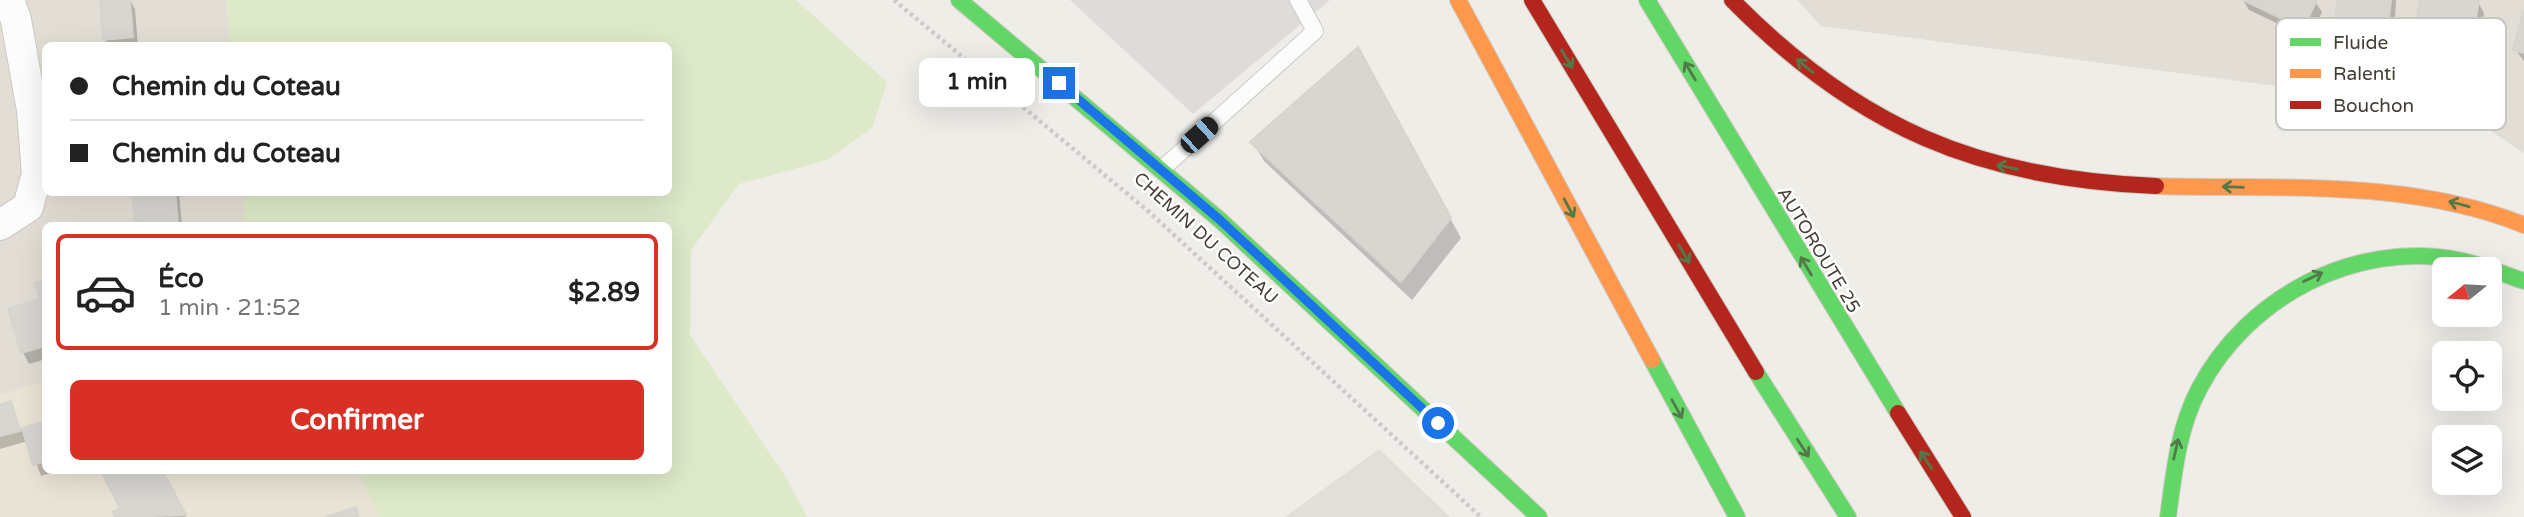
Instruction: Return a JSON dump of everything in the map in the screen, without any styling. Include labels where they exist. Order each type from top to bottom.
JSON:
[{"type":"main road","name":"CHEMIN DU COTEAU","points":[[959,0],[1162,169],[1313,304],[1539,517]]},
{"type":"main road","points":[[1458,0],[1737,517]]},
{"type":"main road","points":[[1532,0],[1776,405],[1848,517]]},
{"type":"main road","name":"AUTOROUTE 25","points":[[1647,0],[1845,330],[1963,517]]},
{"type":"main road","points":[[1732,0],[1777,42],[1843,94],[1881,119],[1964,156],[2001,166],[2086,180],[2372,191],[2421,197],[2454,202],[2524,225]]},
{"type":"main road","points":[[2168,517],[2172,467],[2180,434],[2193,401],[2226,346],[2270,303],[2326,271],[2387,256],[2416,255],[2467,262],[2524,281]]},
{"type":"street","points":[[0,225],[28,207],[37,174],[32,110],[16,20],[9,0]]},
{"type":"lane","points":[[1162,169],[1315,31],[1298,0]]},
{"type":"path","name":"CHEMIN DU COTEAU","points":[[894,0],[1159,220],[1480,517]]},
{"type":"shaded area","points":[[0,0],[226,0],[230,42],[42,42],[42,196],[245,196],[246,204],[243,222],[42,222],[42,474],[360,474],[379,517],[0,517]]},
{"type":"shaded area","points":[[1070,0],[1330,0],[1193,114]]},
{"type":"shaded area","points":[[1797,0],[2524,0],[2524,153],[2489,130],[2506,130],[2506,18],[2276,18],[2276,86],[1821,26]]},
{"type":"shaded area","points":[[42,382],[42,474],[360,474],[379,517],[0,517],[0,395]]},
{"type":"shaded area","points":[[1379,449],[1450,517],[1285,517]]},
{"type":"green space","points":[[226,0],[796,0],[887,82],[872,128],[827,160],[739,184],[691,250],[690,335],[787,479],[807,517],[379,517],[360,474],[672,474],[672,222],[242,222],[245,196],[672,196],[672,42],[230,42]]},
{"type":"building","points":[[100,0],[130,0],[133,37],[103,40]]},
{"type":"building","points":[[2243,0],[2317,0],[2308,18],[2280,18]]},
{"type":"building","points":[[2337,0],[2391,0],[2389,18],[2335,18]]},
{"type":"building","points":[[2420,0],[2479,0],[2476,18],[2417,18]]},
{"type":"building","points":[[2524,13],[2524,53],[2513,50]]},
{"type":"building","points":[[1358,47],[1451,218],[1401,282],[1250,142]]},
{"type":"building","points":[[132,196],[175,196],[178,222],[136,222]]},
{"type":"building","points":[[42,281],[42,347],[21,353],[8,309],[40,299],[35,283]]},
{"type":"building","points":[[11,401],[20,431],[0,436],[0,405]]},
{"type":"building","points":[[42,422],[42,462],[33,465],[22,428]]},
{"type":"building","points":[[103,474],[165,474],[186,515],[115,517],[113,512],[120,508]]},
{"type":"building","points":[[356,507],[359,517],[325,517]]},
{"type":"traffic: fast","points":[[959,0],[1220,220],[1539,517]]},
{"type":"traffic: fast","points":[[1647,0],[1898,413]]},
{"type":"traffic: fast","points":[[2168,517],[2182,435],[2199,389],[2220,356],[2245,327],[2275,302],[2308,282],[2343,268],[2381,259],[2419,256],[2458,260],[2524,281]]},
{"type":"traffic: fast","points":[[1652,360],[1737,517]]},
{"type":"traffic: fast","points":[[1756,372],[1848,517]]},
{"type":"traffic: slow","points":[[1458,0],[1652,360]]},
{"type":"traffic: slow","points":[[2156,186],[2343,189],[2389,193],[2480,210],[2524,225]]},
{"type":"traffic: jam","points":[[1532,0],[1756,372]]},
{"type":"traffic: jam","points":[[1732,0],[1779,44],[1826,82],[1874,113],[1924,138],[1977,158],[2033,172],[2092,181],[2156,186]]},
{"type":"traffic: jam","points":[[1898,413],[1963,517]]},
{"type":"route","points":[[1059,83],[1220,220],[1438,423]]}]
